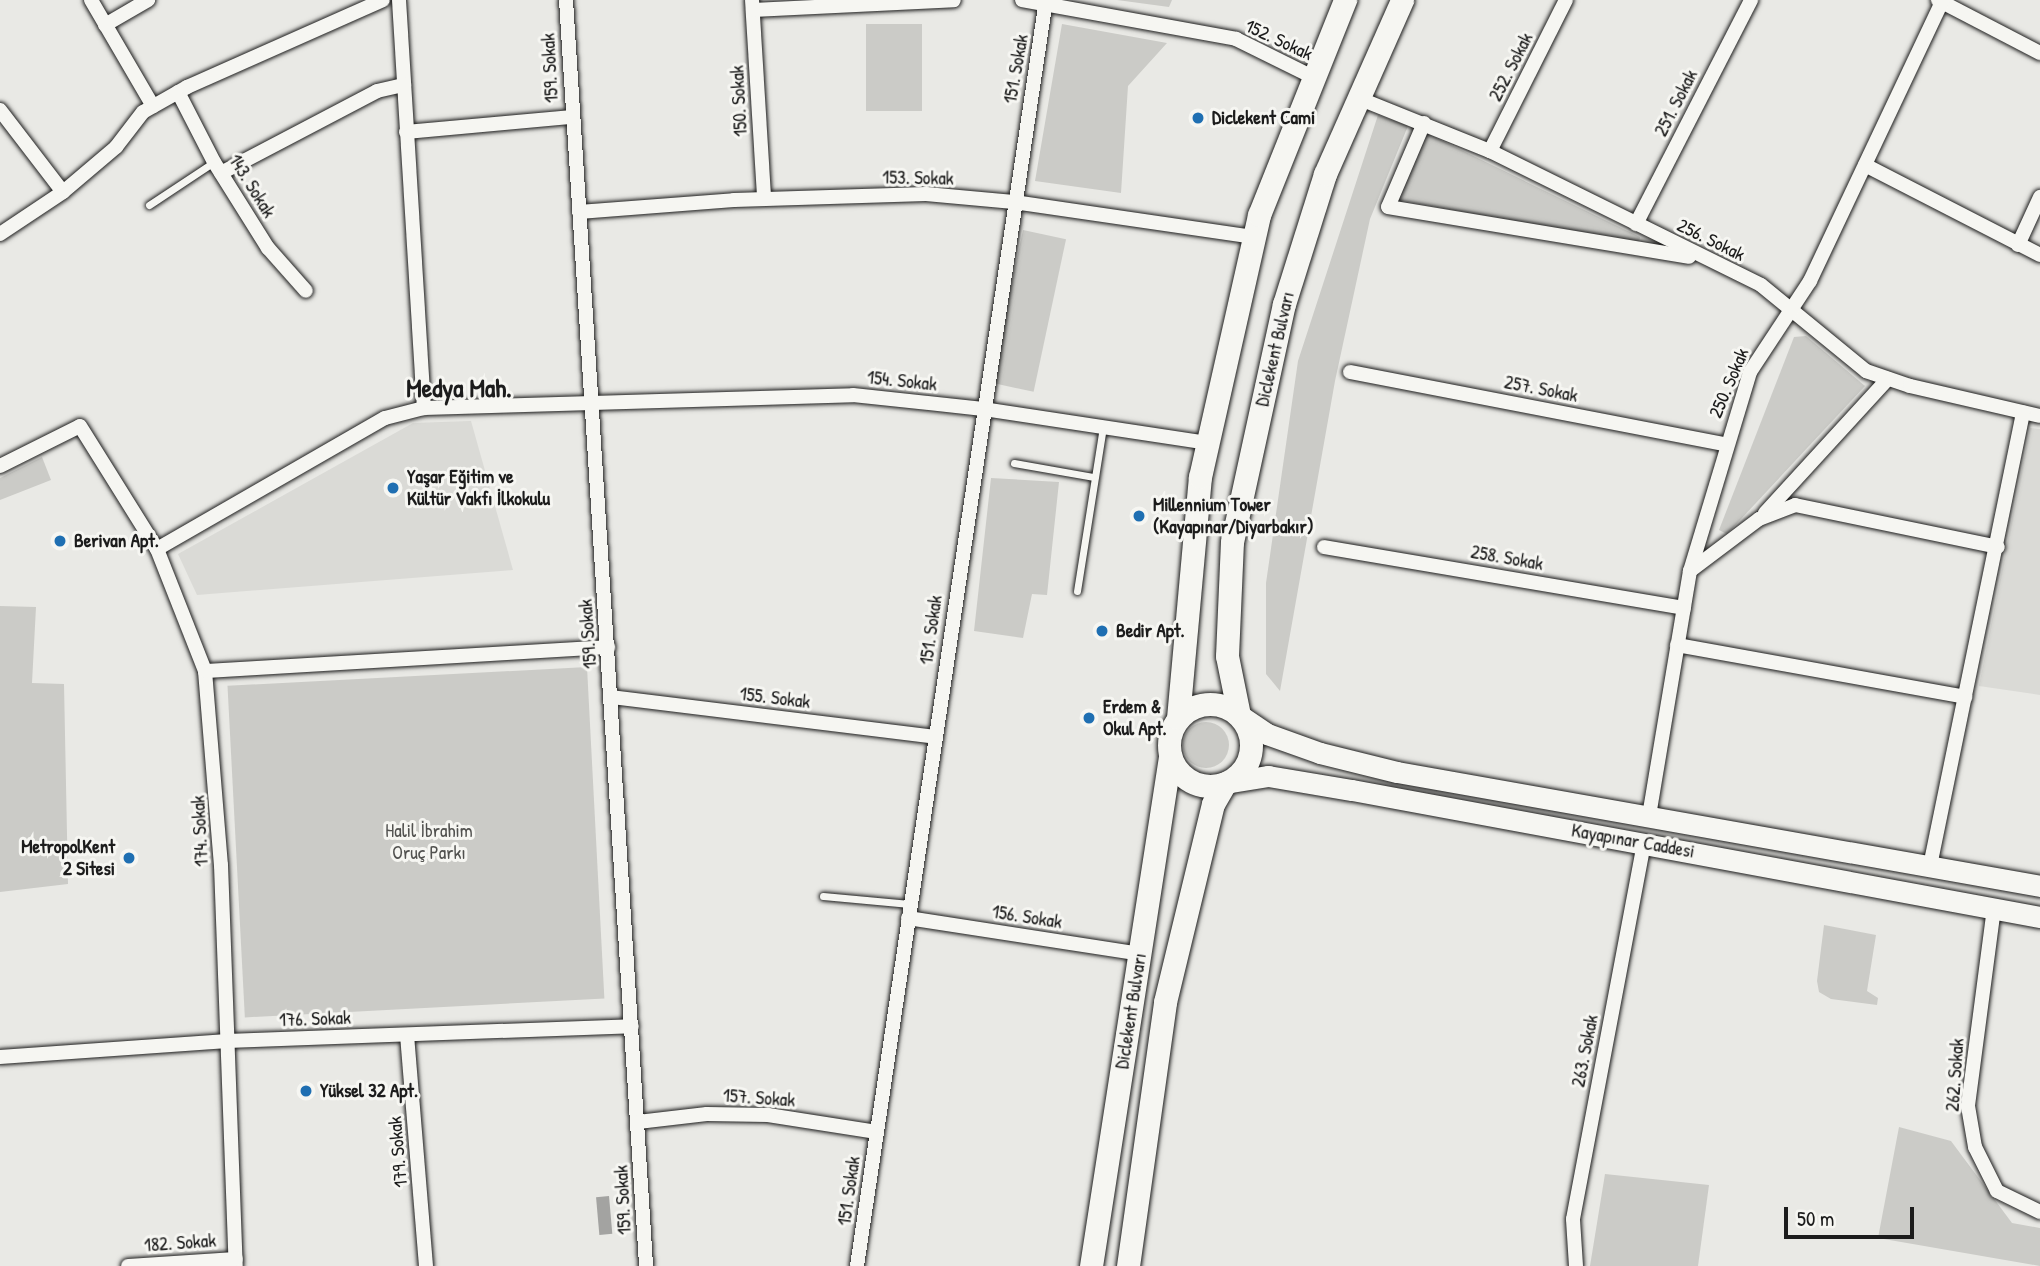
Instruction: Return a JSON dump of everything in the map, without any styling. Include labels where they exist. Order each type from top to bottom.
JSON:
[{"type":"main road","points":[[1178,718],[1200,477],[1254,237],[1313,77],[1345,0]]},
{"type":"main road","name":"Diclekent Bulvarı","points":[[1239,715],[1227,656],[1233,542],[1284,304],[1325,174],[1402,0]]},
{"type":"main road","points":[[1214,703],[1239,715],[1247,726],[1251,753],[1237,776],[1212,786],[1185,778],[1170,757],[1171,730],[1178,718],[1188,709],[1214,703]]},
{"type":"main road","name":"Kayapınar Caddesi","points":[[1239,715],[1267,734],[1346,760],[2040,886]]},
{"type":"main road","name":"Diclekent Bulvarı","points":[[1091,1266],[1170,757]]},
{"type":"main road","name":"Kayapınar Caddesi","points":[[1225,783],[1268,776],[2040,917]]},
{"type":"main road","name":"Diclekent Bulvarı","points":[[1128,1266],[1165,1002],[1213,804],[1225,783]]},
{"type":"street","points":[[91,0],[153,106]]},
{"type":"street","points":[[106,24],[148,0]]},
{"type":"street","points":[[0,234],[63,192],[116,147],[153,106],[178,92],[383,0]]},
{"type":"street","points":[[399,0],[424,408]]},
{"type":"street","name":"159. Sokak","points":[[566,0],[646,1266]]},
{"type":"street","points":[[753,5],[954,0]]},
{"type":"street","name":"152. Sokak","points":[[1022,0],[1236,39],[1313,77]]},
{"type":"street","name":"252. Sokak","points":[[1490,151],[1566,0]]},
{"type":"street","name":"251. Sokak","points":[[1636,224],[1751,0]]},
{"type":"street","points":[[1941,1],[2040,52]]},
{"type":"street","name":"250. Sokak","points":[[1649,816],[1690,571],[1725,444],[1750,372],[1776,327],[1793,311],[1941,1]]},
{"type":"street","name":"151. Sokak","points":[[857,1266],[983,409],[1046,3]]},
{"type":"street","name":"150. Sokak","points":[[753,5],[764,199]]},
{"type":"street","points":[[218,168],[377,91],[404,85]]},
{"type":"street","name":"143. Sokak","points":[[178,92],[218,168],[268,248],[306,291]]},
{"type":"street","name":"256. Sokak","points":[[1358,98],[1490,151],[1704,260],[1760,285],[1835,349],[1866,371],[1888,379],[2040,416]]},
{"type":"street","points":[[0,110],[63,192]]},
{"type":"street","points":[[406,132],[572,117]]},
{"type":"street","points":[[1424,123],[1388,206],[1704,260]]},
{"type":"street","points":[[1865,165],[2040,255]]},
{"type":"street","name":"153. Sokak","points":[[579,212],[764,199],[926,194],[1014,202],[1254,237]]},
{"type":"street","points":[[2018,245],[2040,197]]},
{"type":"street","name":"257. Sokak","points":[[1350,372],[1725,444]]},
{"type":"street","points":[[1690,571],[1759,520],[1888,379]]},
{"type":"street","name":"154. Sokak","points":[[157,549],[385,418],[424,408],[590,400],[853,395],[983,409],[1208,443]]},
{"type":"street","points":[[1930,866],[1998,547],[2023,412]]},
{"type":"street","name":"174. Sokak","points":[[0,466],[80,426],[157,549],[205,671],[220,851],[236,1262]]},
{"type":"street","points":[[1759,520],[1795,505],[1998,547]]},
{"type":"street","name":"258. Sokak","points":[[1324,547],[1684,608]]},
{"type":"street","points":[[1677,645],[1965,697]]},
{"type":"street","points":[[205,671],[608,647]]},
{"type":"street","name":"155. Sokak","points":[[611,697],[934,737]]},
{"type":"street","name":"263. Sokak","points":[[1576,1266],[1573,1219],[1644,843]]},
{"type":"street","name":"262. Sokak","points":[[1994,908],[1968,1106],[1975,1146],[1997,1191],[2040,1212]]},
{"type":"street","name":"156. Sokak","points":[[909,911],[1140,954]]},
{"type":"street","name":"176. Sokak","points":[[0,1057],[227,1041],[632,1026]]},
{"type":"street","name":"179. Sokak","points":[[407,1035],[426,1266]]},
{"type":"street","name":"157. Sokak","points":[[638,1122],[707,1114],[768,1115],[877,1132]]},
{"type":"street","name":"182. Sokak","points":[[128,1266],[236,1262]]},
{"type":"lane","points":[[149,205],[218,168]]},
{"type":"lane","points":[[1077,591],[1103,427]]},
{"type":"lane","points":[[1014,463],[1093,477]]},
{"type":"lane","points":[[823,896],[909,911]]},
{"type":"shaded area","name":"Yaşar Eğitim ve Kültür Vakfı İlkokulu","points":[[471,421],[513,570],[197,595],[178,554],[413,423]]},
{"type":"shaded area","points":[[2030,428],[2040,429],[2040,695],[1979,686]]},
{"type":"shaded area","points":[[609,1196],[612,1234],[599,1235],[596,1197]]},
{"type":"green space","points":[[1117,0],[1172,0],[1169,7]]},
{"type":"green space","points":[[866,24],[922,24],[922,111],[866,111]]},
{"type":"green space","points":[[1062,24],[1167,43],[1128,86],[1121,193],[1035,181]]},
{"type":"green space","points":[[1378,115],[1408,126],[1370,219],[1335,381],[1280,691],[1266,674],[1266,583],[1298,361]]},
{"type":"green space","points":[[1426,133],[1640,237],[1639,243],[1397,200]]},
{"type":"green space","points":[[1023,230],[1066,239],[1034,392],[991,383]]},
{"type":"green space","points":[[1806,336],[1865,386],[1727,534],[1719,530],[1794,337]]},
{"type":"green space","points":[[42,457],[51,480],[0,500],[0,478]]},
{"type":"green space","points":[[991,478],[1059,482],[1047,595],[1032,594],[1023,638],[974,631]]},
{"type":"green space","points":[[0,606],[36,607],[32,683],[64,684],[68,884],[0,892]]},
{"type":"green space","name":"Halil İbrahim Oruç Parkı","points":[[587,667],[604,999],[245,1017],[227,686]]},
{"type":"green space","points":[[1206,722],[1222,729],[1229,745],[1222,761],[1206,768],[1190,761],[1183,745],[1190,729]]},
{"type":"green space","points":[[1824,925],[1876,935],[1867,991],[1878,998],[1877,1005],[1831,999],[1819,992],[1817,981]]},
{"type":"green space","points":[[1899,1127],[1951,1141],[2012,1223],[2040,1228],[2040,1266],[1878,1238]]},
{"type":"green space","points":[[1605,1174],[1709,1185],[1698,1266],[1590,1266]]},
{"type":"place","name":"Diclekent Cami","points":[[1198,118]]},
{"type":"place","name":"Yaşar Eğitim ve Kültür Vakfı İlkokulu","points":[[393,488]]},
{"type":"place","name":"Millennium Tower (Kayapınar/Diyarbakır)","points":[[1139,516]]},
{"type":"place","name":"Berivan Apt.","points":[[60,541]]},
{"type":"place","name":"Bedir Apt.","points":[[1102,631]]},
{"type":"place","name":"Erdem & Okul Apt.","points":[[1089,718]]},
{"type":"place","name":"MetropolKent 2 Sitesi","points":[[129,858]]},
{"type":"place","name":"Yüksel 32 Apt.","points":[[306,1091]]},
{"type":"district","name":"Medya Mah.","points":[[459,388]]}]
